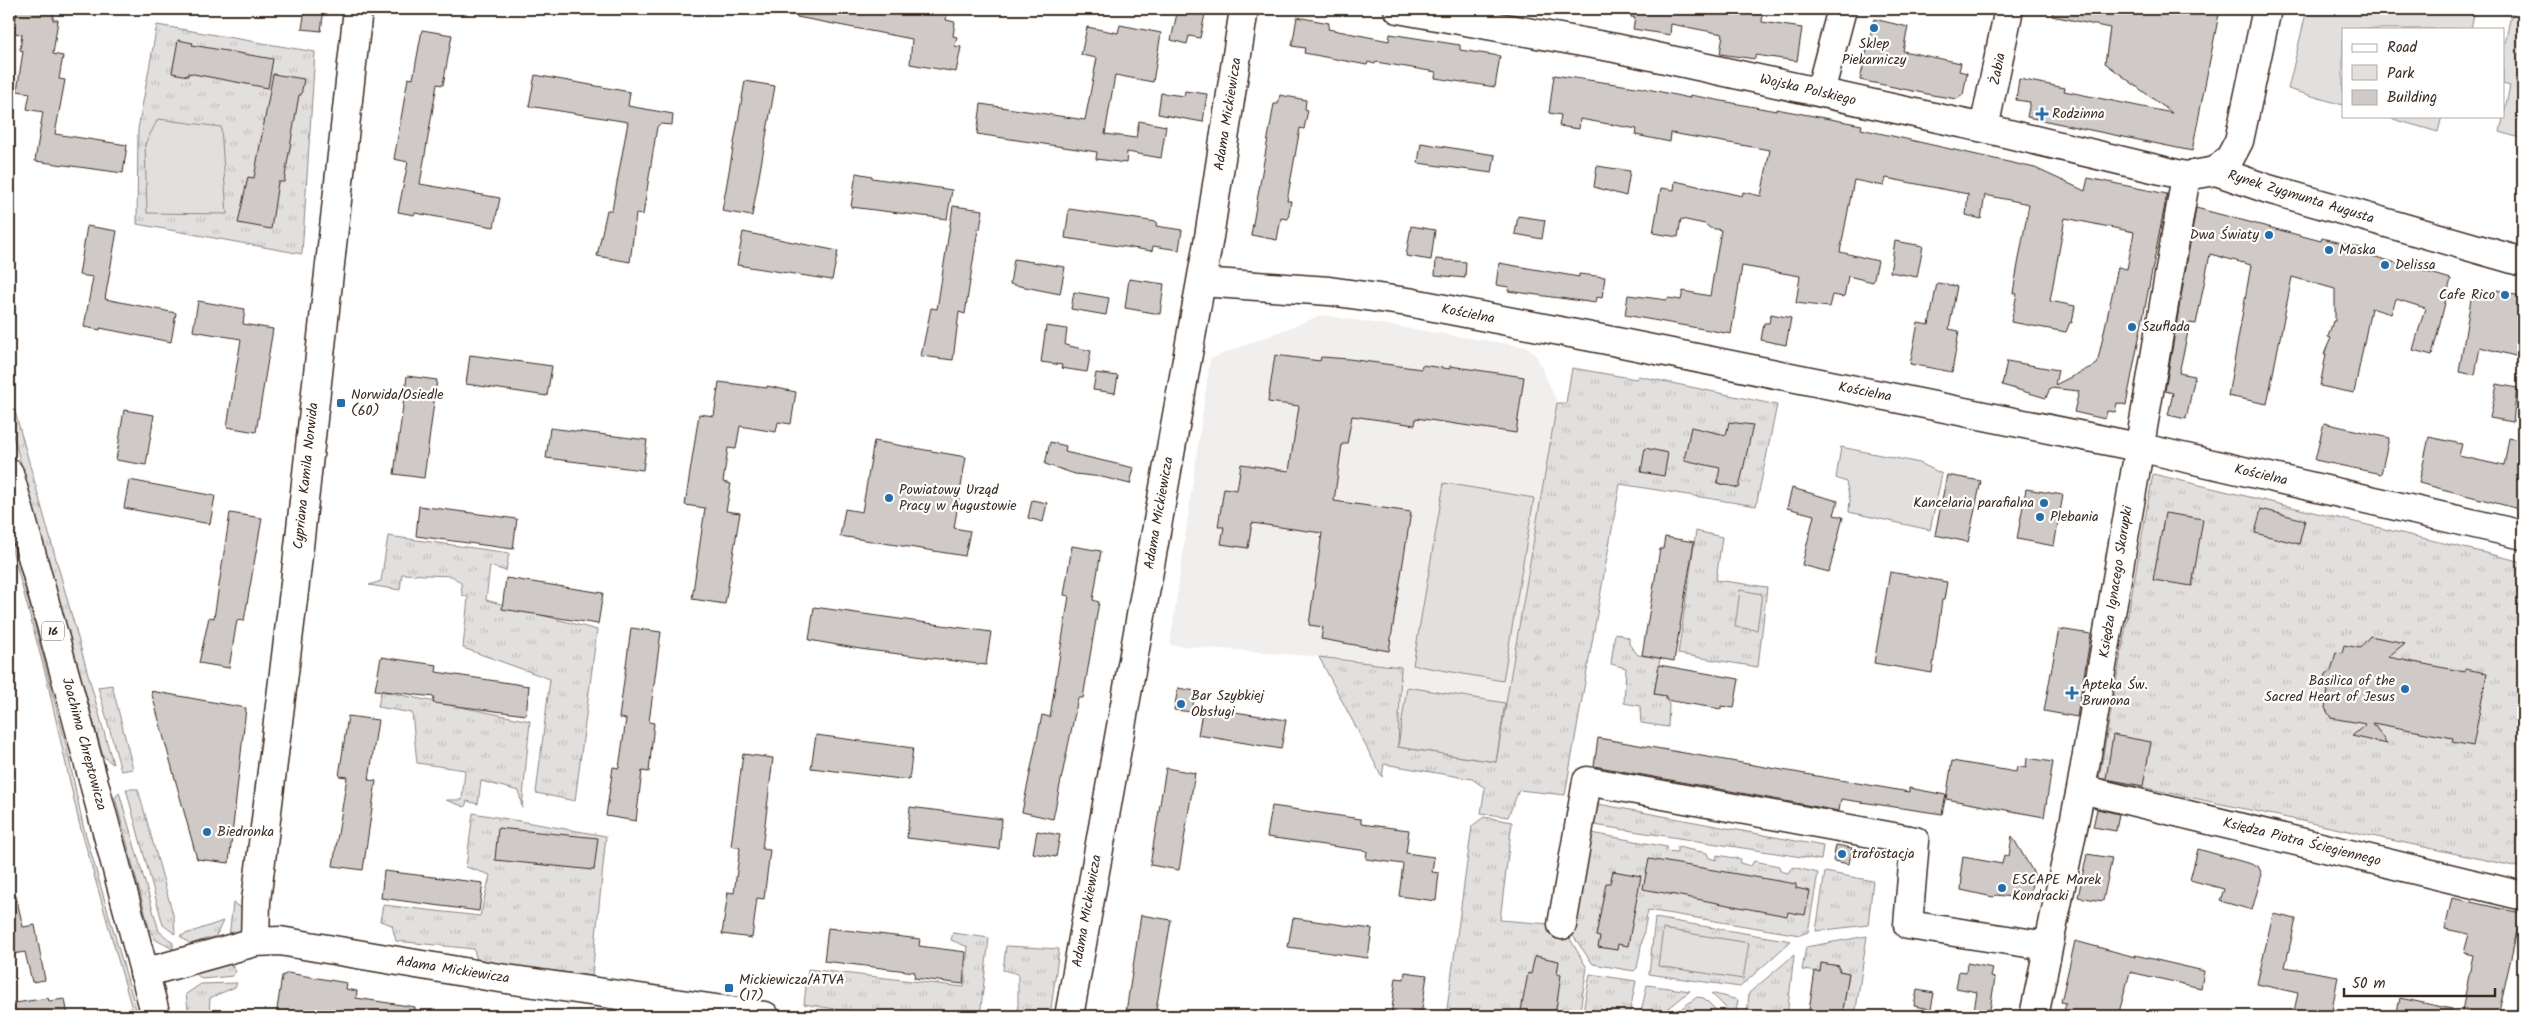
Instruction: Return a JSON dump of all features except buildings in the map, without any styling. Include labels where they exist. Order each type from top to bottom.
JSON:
[{"type":"street","name":"Cypriana Kamila Norwida","points":[[255,942],[256,901],[295,583],[358,9]]},
{"type":"street","name":"Adama Mickiewicza","points":[[1069,1016],[1201,282],[1244,9]]},
{"type":"street","name":"Wojska Polskiego","points":[[1398,9],[1615,48],[1984,128],[2186,176],[2216,171]]},
{"type":"street","points":[[1820,92],[1842,9]]},
{"type":"street","name":"Żabia","points":[[1984,128],[2009,9]]},
{"type":"street","name":"Rynek Zygmunta Augusta","points":[[2267,9],[2238,141],[2230,158],[2216,171],[2268,189],[2523,262]]},
{"type":"street","name":"Księdza Ignacego Skorupki","points":[[2034,1016],[2081,788],[2186,176]]},
{"type":"street","name":"Kościelna","points":[[1201,282],[1329,291],[1408,302],[2138,447],[2523,535]]},
{"type":"street","name":"Joachima Chreptowicza","points":[[9,473],[70,692],[156,1016]]},
{"type":"street","points":[[1562,924],[1586,781],[1915,841],[1908,925],[2048,946]]},
{"type":"street","name":"Księdza Piotra Ściegiennego","points":[[2081,788],[2523,896]]},
{"type":"street","name":"Adama Mickiewicza","points":[[144,973],[255,942],[280,941],[494,977],[765,1016]]},
{"type":"shaded area","points":[[1322,315],[1528,347],[1537,357],[1557,402],[1496,762],[1394,757],[1359,660],[1170,645],[1210,359]]},
{"type":"green space","points":[[2307,9],[2475,9],[2471,28],[2342,28],[2342,105],[2288,89]]},
{"type":"green space","points":[[2505,9],[2523,9],[2523,139],[2500,132],[2510,86],[2504,84],[2504,48],[2512,10]]},
{"type":"green space","points":[[157,25],[315,52],[302,254],[137,224],[138,129]]},
{"type":"green space","points":[[2390,118],[2442,118],[2438,132]]},
{"type":"green space","points":[[158,119],[221,127],[227,214],[147,213],[145,144]]},
{"type":"green space","points":[[1572,368],[1636,379],[1638,376],[1777,405],[1756,506],[1620,484],[1565,795],[1519,790],[1508,817],[1481,813],[1485,788],[1472,779],[1384,764],[1382,777],[1319,657],[1401,667],[1398,747],[1496,762],[1557,403],[1566,403]]},
{"type":"green space","points":[[9,390],[113,764],[103,756],[9,421]]},
{"type":"green space","points":[[1841,447],[1920,463],[1942,474],[1930,530],[1849,512],[1850,500],[1846,482],[1836,478]]},
{"type":"green space","points":[[2153,474],[2523,562],[2523,868],[2099,778]]},
{"type":"green space","points":[[1444,483],[1534,498],[1503,681],[1413,665]]},
{"type":"green space","points":[[9,527],[66,744],[83,825],[138,1016],[134,1016],[79,822],[46,676],[9,538]]},
{"type":"green space","points":[[1696,531],[1722,537],[1716,580],[1767,587],[1758,667],[1678,654]]},
{"type":"green space","points":[[388,536],[509,553],[506,571],[490,566],[486,600],[597,630],[575,801],[536,793],[550,679],[463,648],[468,597],[462,595],[461,583],[452,576],[402,574],[400,590],[369,585],[381,581]]},
{"type":"green space","points":[[1740,590],[1762,594],[1757,630],[1735,627]]},
{"type":"green space","points":[[1615,633],[1629,638],[1629,644],[1638,655],[1660,658],[1654,694],[1666,696],[1669,705],[1668,727],[1641,723],[1640,706],[1624,703],[1626,668],[1611,664]]},
{"type":"green space","points":[[112,685],[133,769],[121,771],[98,687]]},
{"type":"green space","points":[[1407,687],[1505,703],[1496,762],[1398,747]]},
{"type":"green space","points":[[381,691],[530,721],[522,808],[519,791],[481,781],[478,804],[467,801],[465,807],[446,800],[462,800],[465,770],[417,763],[412,713],[378,707]]},
{"type":"green space","points":[[126,789],[138,789],[174,918],[175,934],[163,925]]},
{"type":"green space","points":[[119,792],[159,931],[173,943],[173,949],[156,940],[150,931],[115,798]]},
{"type":"green space","points":[[1593,803],[1823,846],[1821,860],[1581,823]]},
{"type":"green space","points":[[473,813],[606,836],[592,976],[477,961],[474,949],[396,941],[392,925],[380,921],[383,905],[480,916],[490,875],[466,867]]},
{"type":"green space","points":[[1484,817],[1512,822],[1500,920],[1562,925],[1587,968],[1579,1016],[1446,1016],[1472,826]]},
{"type":"green space","points":[[1592,833],[1667,847],[1665,851],[1677,852],[1677,847],[1707,853],[1709,858],[1716,860],[1717,855],[1741,859],[1740,863],[1751,866],[1754,861],[1779,866],[1780,871],[1788,873],[1792,867],[1818,873],[1808,932],[1800,935],[1648,910],[1637,968],[1634,971],[1593,964],[1571,933]]},
{"type":"green space","points":[[1825,872],[1873,881],[1868,925],[1816,931]]},
{"type":"green space","points":[[233,903],[243,909],[246,921],[239,932],[229,937]]},
{"type":"green space","points":[[1655,918],[1791,941],[1740,987],[1649,974]]},
{"type":"green space","points":[[223,921],[216,936],[190,944],[180,936]]},
{"type":"green space","points":[[1663,929],[1749,943],[1743,979],[1658,966]]},
{"type":"green space","points":[[953,933],[989,938],[980,1016],[877,1016],[804,1004],[808,969],[964,987],[968,947],[951,940]]},
{"type":"green space","points":[[1867,936],[1855,1016],[1842,1016],[1849,973],[1839,971],[1839,966],[1821,963],[1820,972],[1802,970],[1806,947]]},
{"type":"green space","points":[[1006,946],[1059,949],[1050,1016],[1018,1016],[1018,974],[1003,970]]},
{"type":"green space","points":[[1794,955],[1787,1016],[1747,1016],[1749,993]]},
{"type":"green space","points":[[229,962],[236,971],[233,976],[202,979],[195,973],[210,966]]},
{"type":"green space","points":[[1590,974],[1636,981],[1629,1016],[1582,1016]]},
{"type":"green space","points":[[237,983],[235,987],[210,998],[209,1016],[189,1016],[186,994],[201,984]]},
{"type":"green space","points":[[1647,985],[1690,991],[1659,1016],[1640,1016]]},
{"type":"green space","points":[[1711,993],[1738,1000],[1735,1016],[1734,1016]]},
{"type":"green space","points":[[1697,997],[1704,998],[1722,1016],[1671,1016]]},
{"type":"place","name":"Sklep Piekarniczy","points":[[1874,28]]},
{"type":"place","name":"Rodzinna","points":[[2042,114]]},
{"type":"place","name":"Dwa Światy","points":[[2269,235]]},
{"type":"place","name":"Maska","points":[[2329,250]]},
{"type":"place","name":"Delissa","points":[[2385,265]]},
{"type":"place","name":"Cafe Rico","points":[[2505,295]]},
{"type":"place","name":"Szuflada","points":[[2132,327]]},
{"type":"place","name":"Norwida/Osiedle (60)","points":[[341,403]]},
{"type":"place","name":"Powiatowy Urząd Pracy w Augustowie","points":[[889,498]]},
{"type":"place","name":"Kancelaria parafialna","points":[[2044,503]]},
{"type":"place","name":"Plebania","points":[[2040,517]]},
{"type":"place","name":"Basilica of the Sacred Heart of Jesus","points":[[2405,689]]},
{"type":"place","name":"Apteka Św. Brunona","points":[[2072,693]]},
{"type":"place","name":"Bar Szybkiej Obsługi","points":[[1181,704]]},
{"type":"place","name":"Biedronka","points":[[207,832]]},
{"type":"place","name":"trafostacja","points":[[1842,854]]},
{"type":"place","name":"ESCAPE Marek Kondracki","points":[[2002,888]]},
{"type":"place","name":"Mickiewicza/ATVA (17)","points":[[729,988]]}]
